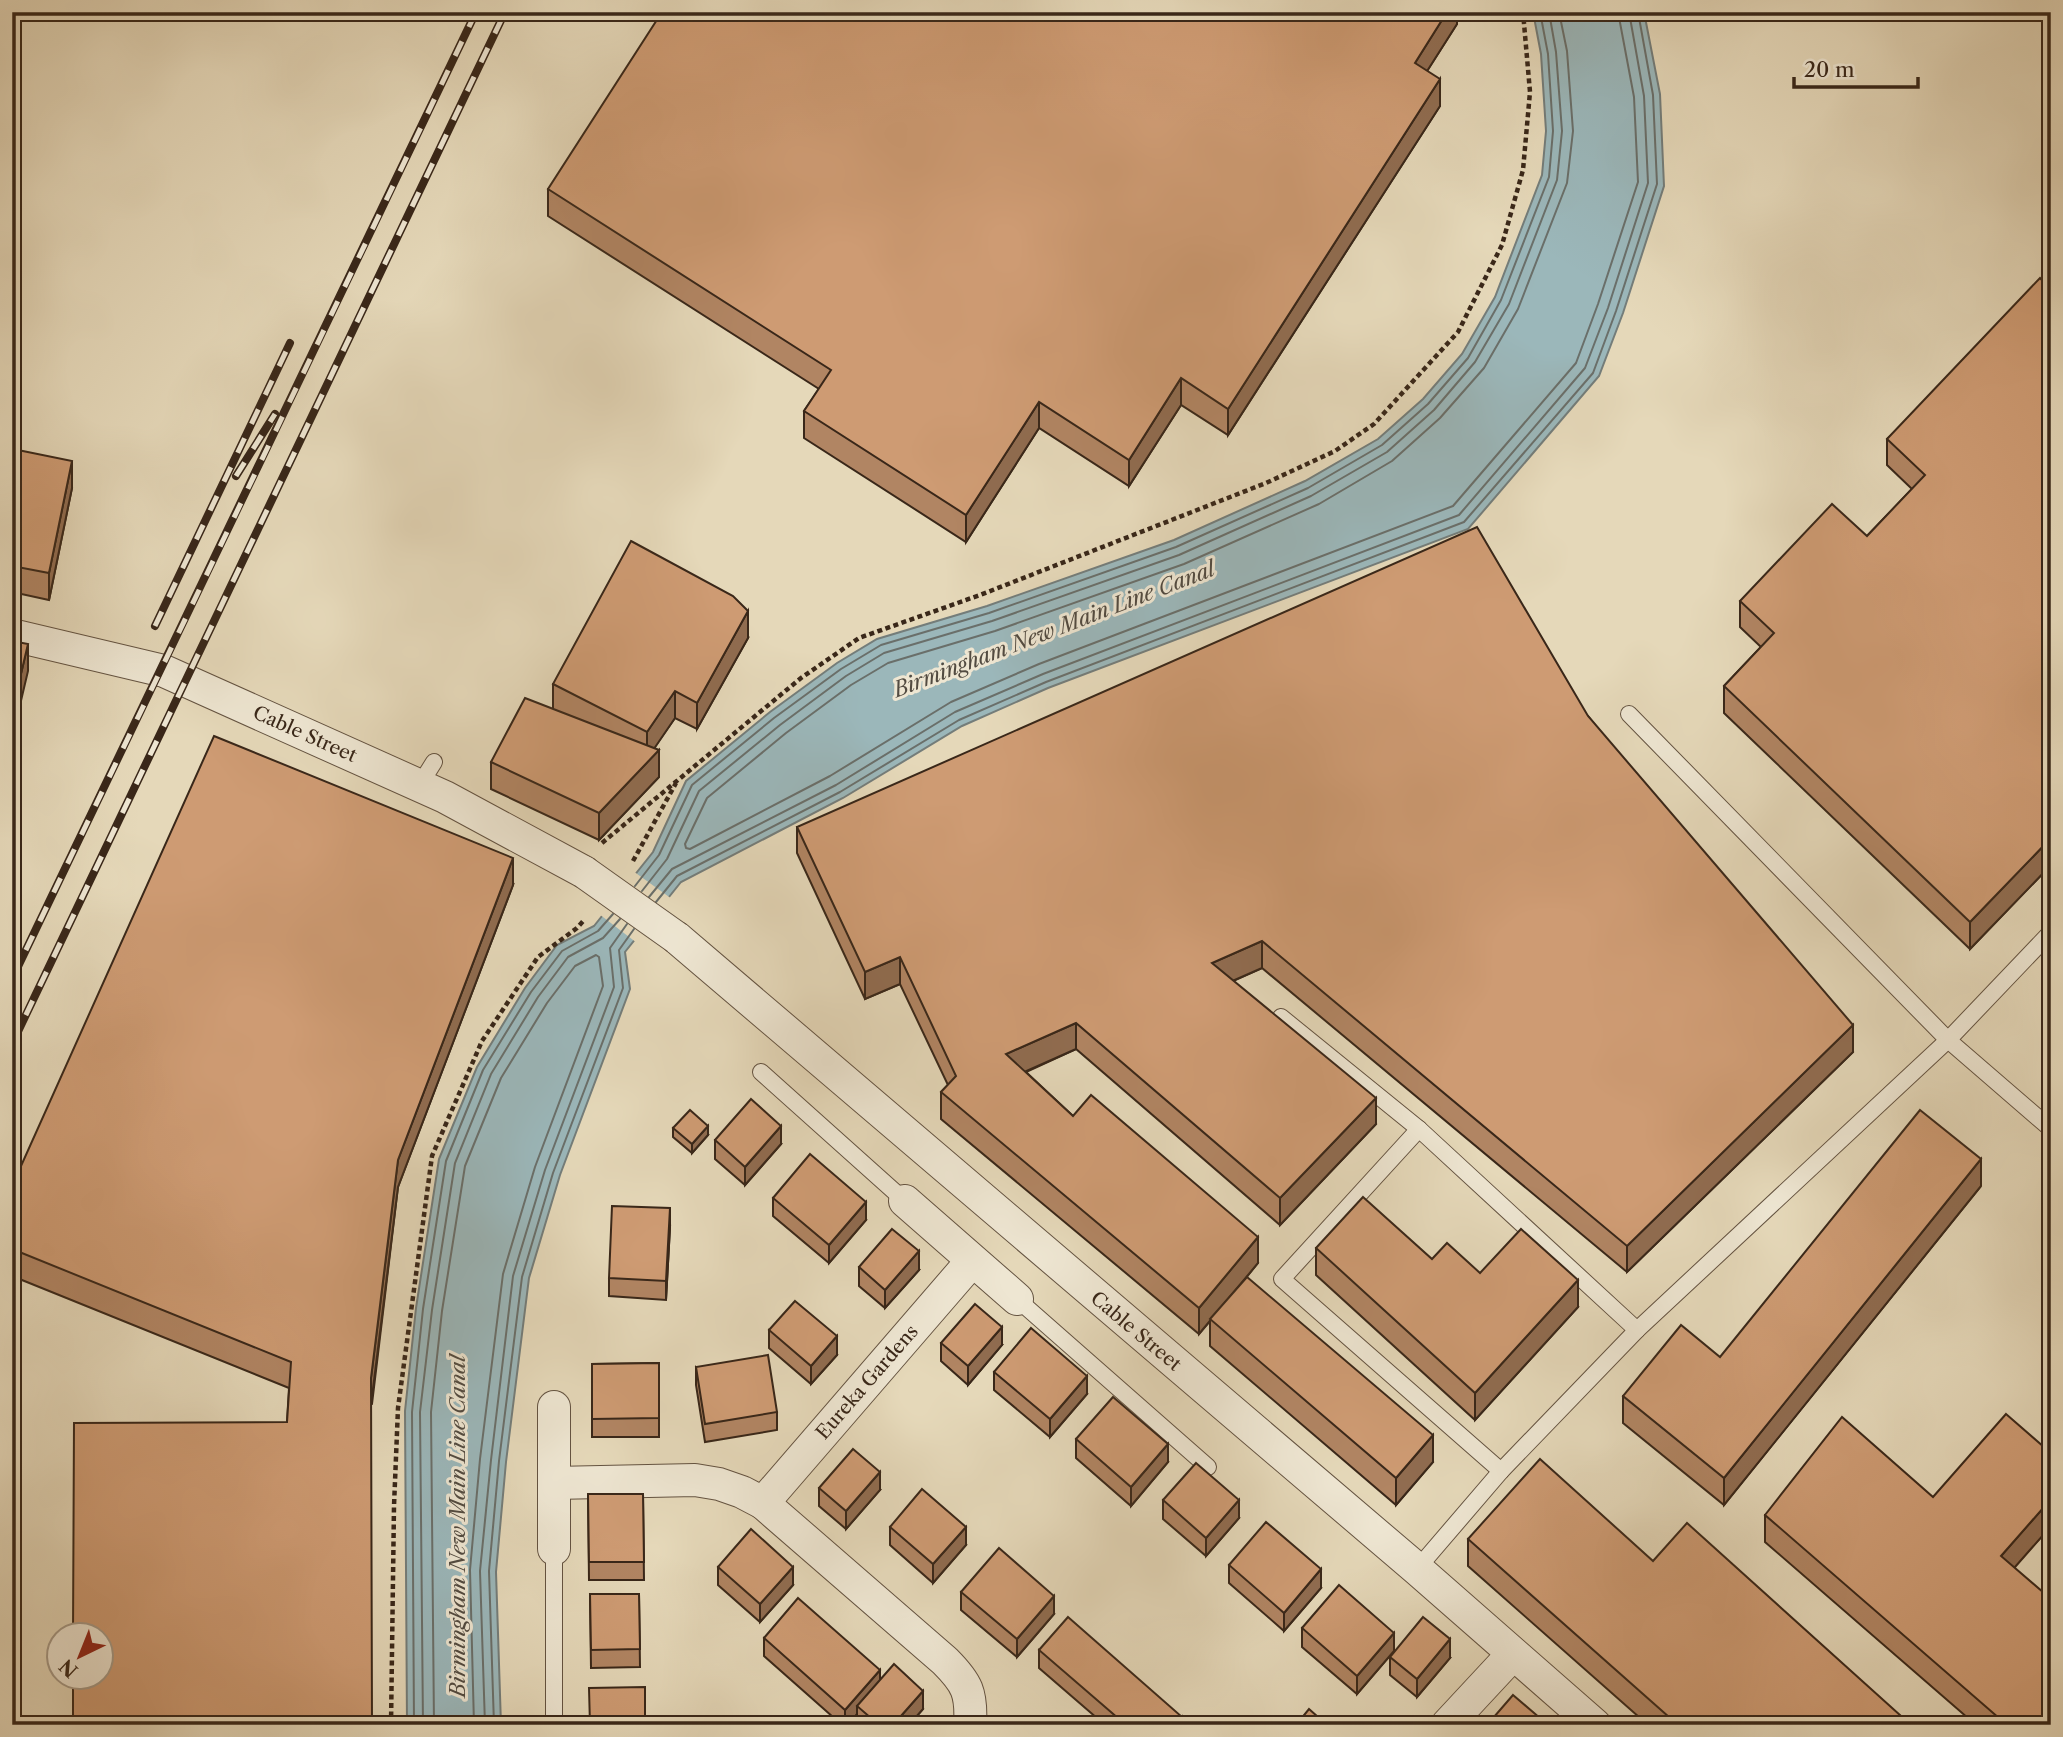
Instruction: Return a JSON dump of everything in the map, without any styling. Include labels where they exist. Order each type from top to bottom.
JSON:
[{"type":"street","name":"Cable Street","points":[[12,635],[164,671],[426,774],[445,797],[591,859],[677,938],[1417,1569],[1595,1725]]},
{"type":"street","points":[[905,1201],[1017,1299]]},
{"type":"street","name":"Eureka Gardens","points":[[763,1503],[972,1261]]},
{"type":"street","points":[[554,1407],[554,1549]]},
{"type":"street","points":[[554,1483],[695,1479],[731,1488],[763,1503],[964,1680],[972,1703],[970,1725]]},
{"type":"street","points":[[1447,1725],[1513,1654]]},
{"type":"lane","points":[[1629,714],[1948,1040],[2051,1129]]},
{"type":"lane","points":[[1417,1569],[1501,1471],[1637,1330],[1948,1040],[2051,932]]},
{"type":"lane","points":[[1280,1017],[1419,1129],[1637,1330]]},
{"type":"lane","points":[[761,1072],[905,1201]]},
{"type":"lane","points":[[1419,1129],[1282,1279],[1501,1471]]},
{"type":"lane","points":[[1017,1299],[1208,1467]]},
{"type":"lane","points":[[554,1549],[554,1720]]},
{"type":"path","points":[[591,859],[609,835],[801,678],[859,638],[980,595],[1266,484],[1335,452],[1374,424],[1458,332],[1502,245],[1524,170],[1530,92],[1523,12]]},
{"type":"path","points":[[629,866],[678,779]]},
{"type":"path","points":[[391,1725],[398,1408],[432,1156],[482,1041],[538,957],[586,918]]},
{"type":"water","name":"Birmingham New Main Line Canal","points":[[1533,12],[1644,12],[1660,94],[1664,186],[1623,313],[1599,376],[1468,529],[1048,688],[962,726],[843,798],[681,882],[625,952],[630,989],[560,1175],[529,1278],[506,1462],[496,1572],[501,1725],[407,1725],[405,1411],[416,1308],[439,1159],[477,1067],[525,988],[557,945],[594,926],[653,852],[686,781],[770,712],[837,663],[877,639],[987,606],[1174,540],[1305,481],[1378,439],[1423,399],[1462,354],[1495,297],[1542,175],[1546,131],[1541,54]]},
{"type":"pier","points":[[633,871],[672,899],[637,943],[599,914]]},
{"type":"building","points":[[662,12],[1447,12],[1415,63],[1440,79],[1228,409],[1181,378],[1129,460],[1039,402],[966,515],[804,411],[831,370],[548,189]]},
{"type":"building","points":[[2040,278],[2051,290],[2051,838],[1970,922],[1724,686],[1774,633],[1740,601],[1832,504],[1867,536],[1925,475],[1887,439]]},
{"type":"building","points":[[13,449],[72,461],[49,573],[12,566]]},
{"type":"building","points":[[1477,527],[1588,716],[1853,1025],[1627,1246],[1262,941],[1212,963],[1376,1098],[1280,1198],[1076,1023],[1006,1054],[1073,1116],[1091,1095],[1258,1237],[1199,1308],[941,1092],[956,1076],[900,957],[865,972],[797,827]]},
{"type":"building","points":[[631,541],[733,596],[748,611],[697,703],[675,691],[647,732],[553,684]]},
{"type":"building","points":[[12,641],[28,644],[12,712]]},
{"type":"building","points":[[525,698],[659,750],[599,813],[491,762]]},
{"type":"building","points":[[214,736],[513,858],[398,1160],[371,1378],[372,1725],[73,1725],[73,1692],[116,1692],[116,1622],[73,1622],[74,1423],[287,1422],[291,1362],[12,1249],[12,1186]]},
{"type":"building","points":[[751,1099],[781,1126],[745,1167],[715,1140]]},
{"type":"building","points":[[690,1110],[708,1126],[692,1144],[673,1128]]},
{"type":"building","points":[[1920,1110],[1981,1159],[1724,1478],[1623,1396],[1681,1325],[1720,1357]]},
{"type":"building","points":[[810,1154],[866,1202],[829,1245],[773,1198]]},
{"type":"building","points":[[1363,1197],[1432,1259],[1447,1243],[1480,1273],[1521,1229],[1578,1280],[1475,1393],[1316,1248]]},
{"type":"building","points":[[612,1206],[670,1208],[666,1281],[609,1278]]},
{"type":"building","points":[[892,1229],[919,1251],[885,1290],[859,1267]]},
{"type":"building","points":[[1247,1277],[1433,1435],[1396,1478],[1210,1319]]},
{"type":"building","points":[[795,1301],[837,1336],[811,1366],[769,1330]]},
{"type":"building","points":[[975,1304],[1002,1327],[968,1366],[941,1343]]},
{"type":"building","points":[[1031,1328],[1087,1376],[1050,1419],[994,1372]]},
{"type":"building","points":[[768,1355],[777,1412],[705,1424],[696,1367]]},
{"type":"building","points":[[659,1363],[659,1418],[592,1419],[592,1364]]},
{"type":"building","points":[[1113,1397],[1168,1444],[1131,1487],[1076,1439]]},
{"type":"building","points":[[2006,1414],[2044,1447],[2051,1439],[2051,1499],[2001,1556],[2051,1599],[2050,1725],[2007,1725],[1765,1515],[1842,1417],[1933,1497]]},
{"type":"building","points":[[853,1449],[880,1472],[846,1511],[819,1488]]},
{"type":"building","points":[[1540,1459],[1653,1561],[1687,1523],[1911,1725],[1678,1725],[1468,1539]]},
{"type":"building","points":[[1196,1463],[1239,1500],[1206,1538],[1163,1500]]},
{"type":"building","points":[[922,1489],[966,1527],[933,1564],[890,1527]]},
{"type":"building","points":[[588,1494],[643,1494],[644,1562],[589,1562]]},
{"type":"building","points":[[1266,1522],[1321,1569],[1284,1613],[1229,1565]]},
{"type":"building","points":[[751,1529],[793,1567],[760,1604],[718,1567]]},
{"type":"building","points":[[999,1548],[1054,1596],[1017,1639],[961,1592]]},
{"type":"building","points":[[1339,1585],[1394,1633],[1357,1676],[1302,1628]]},
{"type":"building","points":[[590,1594],[639,1594],[640,1649],[591,1650]]},
{"type":"building","points":[[798,1598],[880,1670],[845,1710],[764,1638]]},
{"type":"building","points":[[1068,1617],[1182,1717],[1175,1725],[1126,1725],[1039,1650]]},
{"type":"building","points":[[1423,1617],[1450,1639],[1417,1679],[1390,1657]]},
{"type":"building","points":[[894,1664],[923,1691],[893,1725],[879,1725],[857,1706]]},
{"type":"building","points":[[645,1687],[645,1725],[590,1725],[589,1688]]},
{"type":"building","points":[[1513,1695],[1540,1718],[1534,1725],[1487,1725]]},
{"type":"building","points":[[1309,1709],[1327,1725],[1296,1725]]},
{"type":"railway","points":[[12,979],[476,12]]},
{"type":"railway","points":[[12,1044],[505,12]]},
{"type":"railway","points":[[155,626],[290,343]]},
{"type":"railway","points":[[236,476],[275,414]]}]
